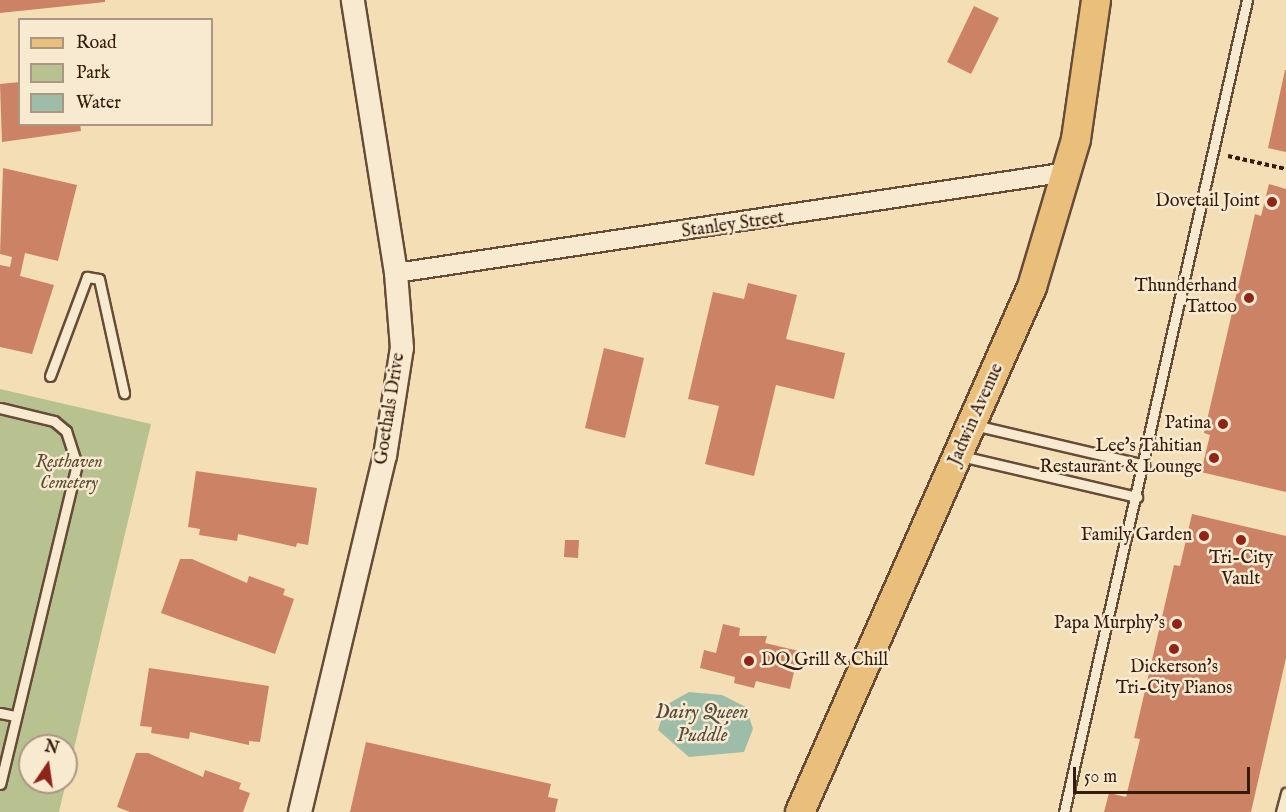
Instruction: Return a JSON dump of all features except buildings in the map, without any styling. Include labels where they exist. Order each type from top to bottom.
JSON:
[{"type":"main road","name":"Jadwin Avenue","points":[[800,812],[1032,287],[1068,172],[1096,0]]},
{"type":"street","name":"Goethals Drive","points":[[300,812],[395,405],[402,348],[396,273],[353,0]]},
{"type":"street","name":"Stanley Street","points":[[396,273],[1068,172]]},
{"type":"lane","points":[[1064,812],[1137,497],[1247,0]]},
{"type":"lane","points":[[50,376],[87,277],[99,279],[124,393]]},
{"type":"lane","points":[[0,408],[54,422],[66,431],[77,464],[0,784]]},
{"type":"lane","points":[[973,424],[1144,465]]},
{"type":"lane","points":[[959,455],[1137,497]]},
{"type":"lane","points":[[0,713],[16,716]]},
{"type":"lane","points":[[1281,812],[1286,793]]},
{"type":"path","points":[[1213,152],[1286,169]]},
{"type":"green space","name":"Resthaven Cemetery","points":[[0,389],[151,424],[77,734],[18,734],[18,794],[63,794],[59,812],[0,812]]},
{"type":"water","name":"Dairy Queen Puddle","points":[[689,692],[722,695],[746,707],[753,729],[744,752],[689,757],[658,730],[666,705]]},
{"type":"place","name":"Dovetail Joint","points":[[1272,202]]},
{"type":"place","name":"Thunderhand Tattoo","points":[[1249,298]]},
{"type":"place","name":"Patina","points":[[1223,424]]},
{"type":"place","name":"Lee's Tahitian Restaurant & Lounge","points":[[1214,458]]},
{"type":"place","name":"Family Garden","points":[[1204,536]]},
{"type":"place","name":"Tri-City Vault","points":[[1241,540]]},
{"type":"place","name":"Papa Murphy's","points":[[1177,624]]},
{"type":"place","name":"Dickerson's Tri-City Pianos","points":[[1174,649]]},
{"type":"place","name":"DQ Grill & Chill","points":[[749,661]]}]
